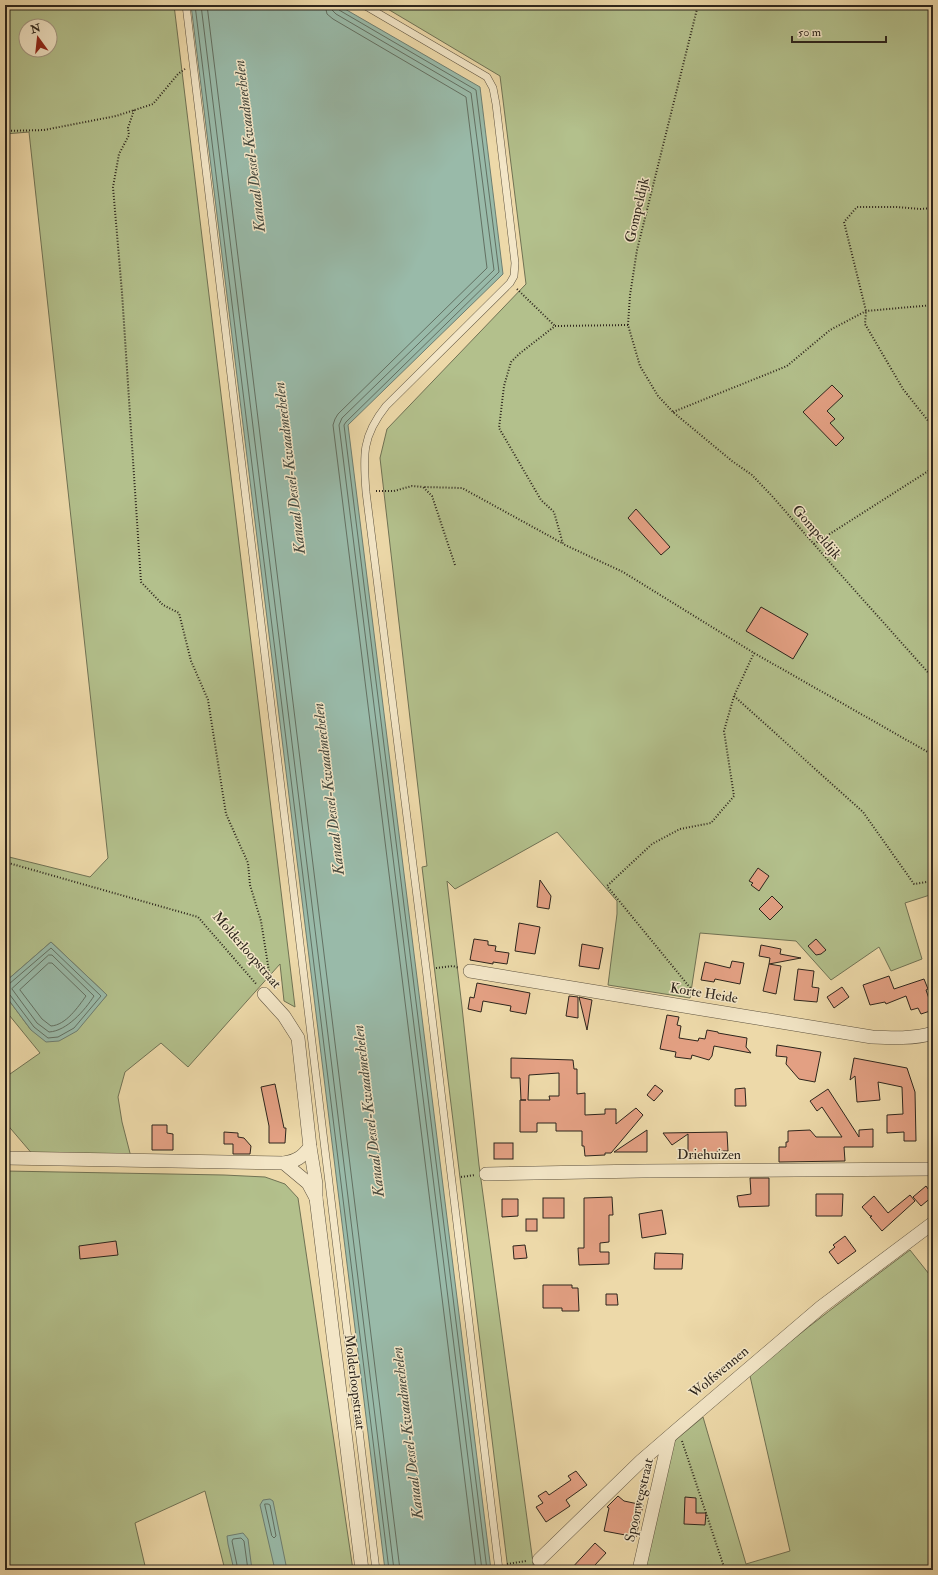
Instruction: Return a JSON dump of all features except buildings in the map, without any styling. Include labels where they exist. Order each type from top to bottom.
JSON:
[{"type":"street","name":"Korte Heide","points":[[470,971],[872,1037],[900,1038],[933,1033]]},
{"type":"street","name":"Molderloopstraat","points":[[264,994],[292,1027],[298,1038],[310,1147],[316,1184],[316,1198],[362,1570]]},
{"type":"street","points":[[5,1158],[284,1163],[296,1161],[303,1156],[310,1147]]},
{"type":"street","name":"Molderloopstraat","points":[[284,1163],[308,1184],[316,1198]]},
{"type":"street","name":"Driehuizen","points":[[486,1174],[650,1170],[933,1169]]},
{"type":"street","name":"Wolfsvennen","points":[[539,1560],[641,1461],[673,1433],[821,1307],[933,1223]]},
{"type":"street","name":"Spoorwegstraat","points":[[640,1570],[673,1433]]},
{"type":"lane","points":[[186,5],[376,1570]]},
{"type":"lane","points":[[364,5],[487,77],[493,88],[496,104],[515,263],[514,276],[510,283],[386,406],[376,419],[367,438],[365,450],[366,492],[499,1568]]},
{"type":"path","name":"Gompeldijk","points":[[698,5],[637,250],[630,295],[628,325],[640,366],[658,396],[673,412],[732,461],[752,475],[933,678]]},
{"type":"path","points":[[5,131],[44,130],[116,116],[153,104],[178,74],[194,64]]},
{"type":"path","points":[[134,110],[128,128],[129,135],[119,154],[113,187],[141,582],[163,604],[179,613],[191,661],[208,700],[226,814],[248,863],[250,885],[261,921],[275,1006]]},
{"type":"path","points":[[933,208],[857,207],[844,222],[866,311],[865,324],[903,389],[933,427]]},
{"type":"path","points":[[510,283],[555,326]]},
{"type":"path","points":[[673,412],[787,366],[830,330],[866,311],[933,305]]},
{"type":"path","points":[[563,544],[554,512],[542,500],[499,428],[504,386],[511,362],[555,326],[628,325]]},
{"type":"path","points":[[814,544],[933,468]]},
{"type":"path","points":[[366,492],[394,491],[412,486],[462,488],[563,544],[623,572],[754,653],[933,755]]},
{"type":"path","points":[[423,487],[432,496],[455,565]]},
{"type":"path","points":[[696,1008],[692,990],[607,886],[652,844],[680,829],[711,823],[734,796],[724,731],[734,696],[754,653]]},
{"type":"path","points":[[734,696],[863,812],[914,884],[933,881]]},
{"type":"path","name":"Molderloopstraat","points":[[5,862],[198,917],[264,994]]},
{"type":"path","points":[[426,968],[454,966],[470,971]]},
{"type":"path","points":[[450,1178],[486,1174]]},
{"type":"path","points":[[673,1433],[726,1570]]},
{"type":"path","points":[[499,1568],[535,1559],[539,1560]]},
{"type":"green space","points":[[5,5],[174,5],[295,1007],[284,1001],[280,964],[188,1067],[161,1043],[125,1072],[118,1097],[122,1122],[131,1157],[34,1156],[5,1122],[5,1067],[10,1074],[40,1053],[5,1010],[5,995],[31,1030],[93,1011],[107,995],[51,942],[5,982],[5,856],[90,877],[108,858],[29,132],[5,134]]},
{"type":"green space","points":[[381,5],[933,5],[933,894],[905,903],[922,959],[891,971],[879,947],[831,980],[796,941],[700,933],[690,998],[608,985],[617,914],[617,901],[557,832],[455,889],[447,881],[479,1165],[534,1570],[508,1570],[422,867],[427,866],[380,458],[387,429],[526,284],[500,76]]},
{"type":"green space","points":[[5,1171],[265,1177],[285,1184],[298,1198],[353,1570],[225,1570],[205,1491],[135,1523],[146,1570],[5,1570]]},
{"type":"green space","points":[[910,1250],[933,1279],[933,1570],[644,1570],[672,1443],[703,1417],[746,1564],[790,1551],[750,1376],[808,1327]]},
{"type":"water","name":"Kanaal Dessel-Kwaadmechelen","points":[[191,5],[338,5],[480,87],[503,274],[348,425],[491,1570],[385,1570]]},
{"type":"water","points":[[51,942],[107,995],[77,1031],[59,1041],[46,1042],[31,1030],[5,995],[5,982]]},
{"type":"water","points":[[270,1499],[273,1501],[287,1570],[275,1570],[260,1505],[263,1500]]},
{"type":"water","points":[[243,1533],[248,1539],[252,1570],[234,1570],[227,1536]]}]
